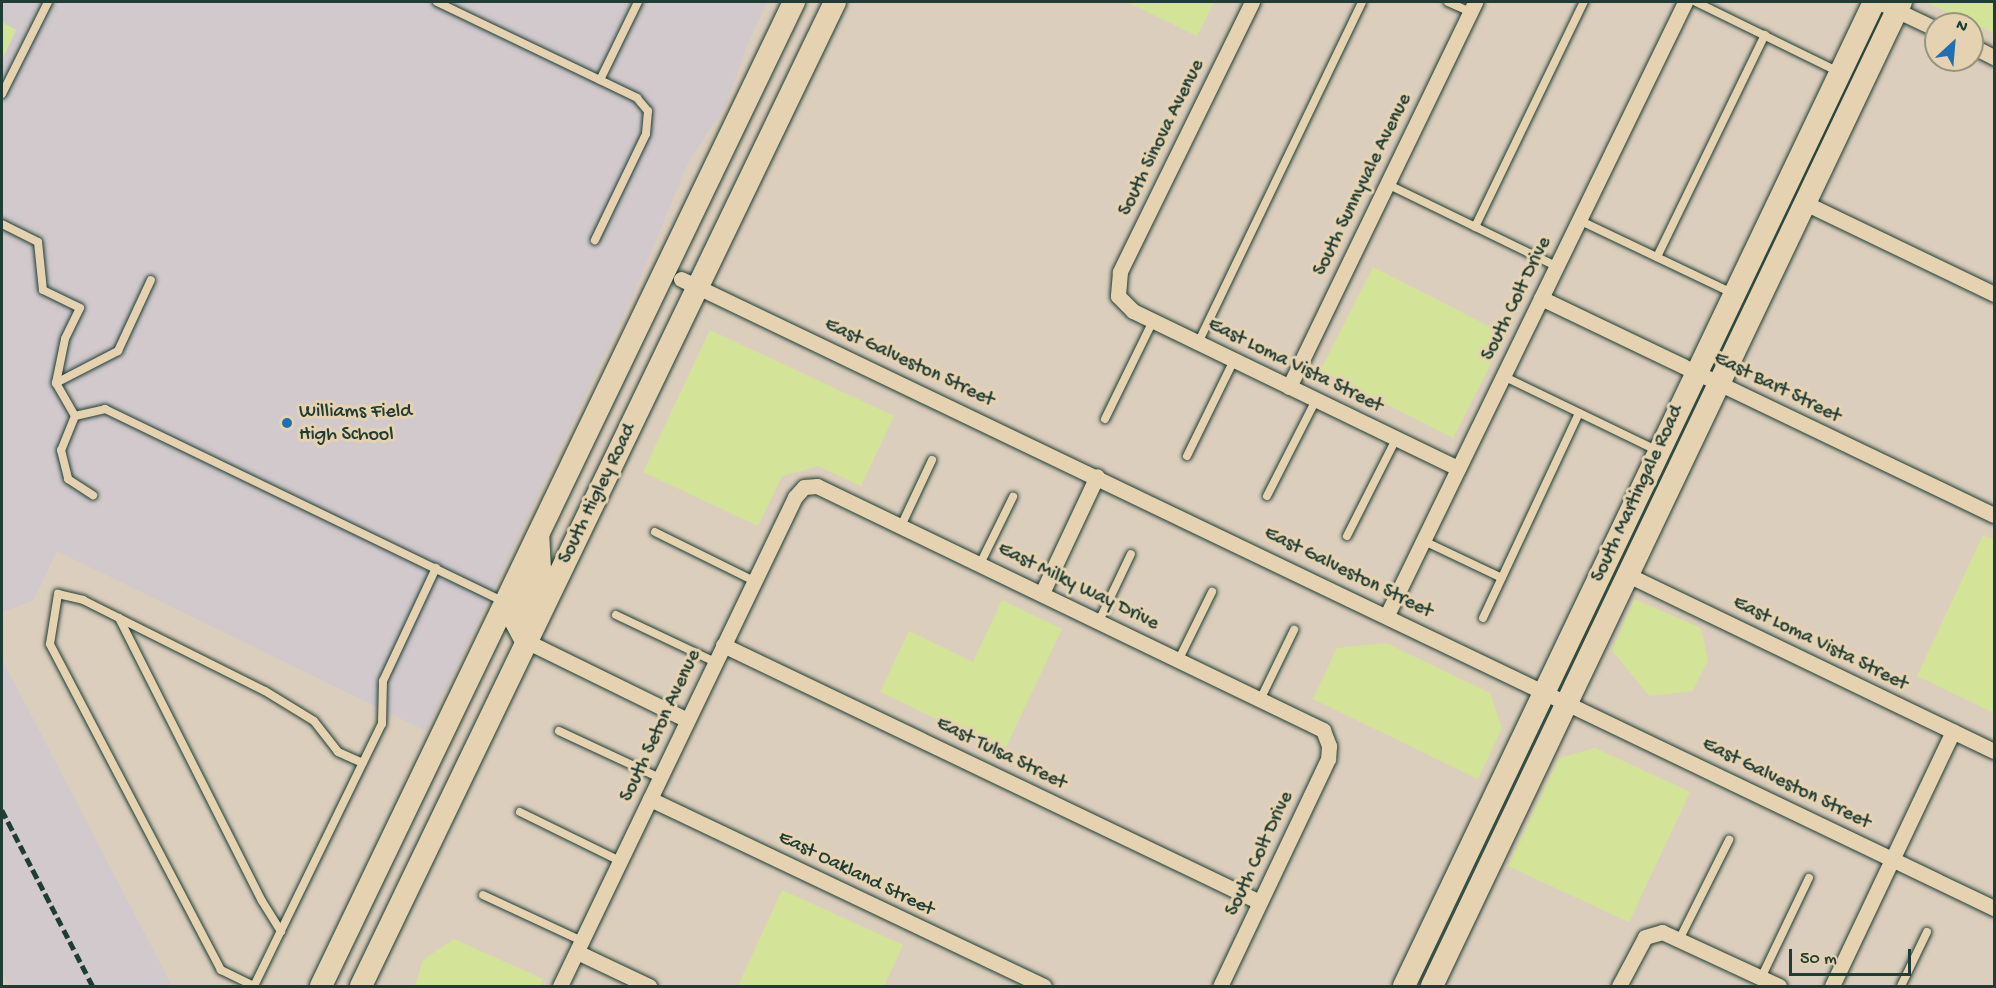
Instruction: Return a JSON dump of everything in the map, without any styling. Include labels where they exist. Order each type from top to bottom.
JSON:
[{"type":"main road","name":"South Higley Road","points":[[321,987],[794,2]]},
{"type":"main road","name":"South Higley Road","points":[[361,987],[526,642],[690,283],[835,2]]},
{"type":"main road","name":"South Martingale Road","points":[[1404,987],[1733,293],[1874,2]]},
{"type":"main road","name":"South Martingale Road","points":[[1432,987],[1805,203],[1893,4]]},
{"type":"main road","points":[[526,642],[516,622],[540,569],[538,532]]},
{"type":"street","name":"South Sinova Avenue","points":[[1118,296],[1120,272],[1252,2]]},
{"type":"street","name":"South Colt Drive","points":[[1387,615],[1685,2]]},
{"type":"street","points":[[1893,4],[1924,21]]},
{"type":"street","name":"South Sunnyvale Avenue","points":[[1289,387],[1472,7]]},
{"type":"street","points":[[1805,203],[1995,294]]},
{"type":"street","name":"East Galveston Street","points":[[690,283],[1568,701],[1995,908]]},
{"type":"street","name":"East Loma Vista Street","points":[[1118,296],[1132,311],[1458,468]]},
{"type":"street","name":"East Bart Street","points":[[1541,298],[1995,515]]},
{"type":"street","points":[[1041,593],[1097,476]]},
{"type":"street","name":"East Milky Way Drive","points":[[804,487],[817,486],[1310,721],[1328,737]]},
{"type":"street","name":"South Seton Avenue","points":[[560,987],[754,581],[795,497],[804,487]]},
{"type":"street","name":"East Loma Vista Street","points":[[1628,575],[1995,751]]},
{"type":"street","points":[[526,642],[687,720]]},
{"type":"street","name":"East Tulsa Street","points":[[723,645],[1260,902]]},
{"type":"street","points":[[1832,987],[1953,731]]},
{"type":"street","name":"South Colt Drive","points":[[1220,986],[1328,759],[1328,737]]},
{"type":"street","name":"East Oakland Street","points":[[650,799],[1044,987]]},
{"type":"street","points":[[1619,987],[1639,945],[1653,932],[1680,938],[1779,987]]},
{"type":"street","points":[[579,946],[649,987]]},
{"type":"lane","points":[[2,94],[48,2]]},
{"type":"lane","points":[[437,2],[637,98],[648,111],[646,134],[595,240]]},
{"type":"lane","points":[[600,80],[638,2]]},
{"type":"lane","points":[[1198,343],[1362,2]]},
{"type":"lane","points":[[1448,2],[1472,7]]},
{"type":"lane","points":[[1475,227],[1584,2]]},
{"type":"lane","points":[[1696,2],[1840,73]]},
{"type":"lane","points":[[1657,257],[1765,35]]},
{"type":"lane","points":[[1387,184],[1556,266]]},
{"type":"lane","points":[[1579,219],[1733,293]]},
{"type":"lane","points":[[2,224],[39,242],[43,290],[80,308],[64,339],[56,383],[75,416]]},
{"type":"lane","points":[[56,383],[118,351],[151,280]]},
{"type":"lane","points":[[1105,418],[1153,321]]},
{"type":"lane","points":[[1187,456],[1234,360]]},
{"type":"lane","points":[[1503,376],[1658,451]]},
{"type":"lane","points":[[1268,496],[1316,400]]},
{"type":"lane","points":[[75,416],[105,409],[505,602]]},
{"type":"lane","points":[[1483,618],[1579,413]]},
{"type":"lane","points":[[75,416],[61,450],[68,479],[93,495]]},
{"type":"lane","points":[[1347,536],[1396,438]]},
{"type":"lane","points":[[901,526],[932,460]]},
{"type":"lane","points":[[980,564],[1013,497]]},
{"type":"lane","points":[[655,532],[754,581]]},
{"type":"lane","points":[[1424,541],[1502,578]]},
{"type":"lane","points":[[1099,621],[1131,554]]},
{"type":"lane","points":[[363,763],[338,752],[314,721],[265,691],[83,600],[58,594],[50,644],[221,970],[254,987],[363,763],[381,724],[383,681],[435,568]]},
{"type":"lane","points":[[1179,659],[1212,592]]},
{"type":"lane","points":[[616,615],[715,662]]},
{"type":"lane","points":[[119,618],[262,900],[281,931]]},
{"type":"lane","points":[[1261,698],[1294,630]]},
{"type":"lane","points":[[559,731],[660,778]]},
{"type":"lane","points":[[520,812],[620,861]]},
{"type":"lane","points":[[1680,938],[1729,840]]},
{"type":"lane","points":[[1761,978],[1809,878]]},
{"type":"lane","points":[[483,895],[579,946]]},
{"type":"lane","points":[[1901,987],[1927,932]]},
{"type":"shaded area","name":"Williams Field High School","points":[[2,2],[767,2],[746,48],[726,105],[688,163],[633,295],[426,731],[57,551],[33,601],[2,612]]},
{"type":"shaded area","points":[[2,659],[172,986],[9,986],[2,971]]},
{"type":"green space","points":[[1127,2],[1214,2],[1197,36]]},
{"type":"green space","points":[[1994,2],[1994,33],[1984,28],[1984,12],[1948,12],[1928,3]]},
{"type":"green space","points":[[2,22],[16,30],[2,60]]},
{"type":"green space","points":[[1373,267],[1506,335],[1453,438],[1320,370]]},
{"type":"green space","points":[[710,330],[894,416],[861,486],[818,466],[782,476],[758,526],[643,472]]},
{"type":"green space","points":[[1983,535],[1994,540],[1994,713],[1917,676]]},
{"type":"green space","points":[[1634,599],[1701,628],[1708,661],[1692,691],[1649,696],[1612,650]]},
{"type":"green space","points":[[1002,600],[1062,629],[1004,751],[880,692],[909,631],[973,662]]},
{"type":"green space","points":[[1386,643],[1490,693],[1502,728],[1478,779],[1313,699],[1337,648]]},
{"type":"green space","points":[[1595,748],[1690,792],[1629,922],[1508,866],[1559,758]]},
{"type":"green space","points":[[782,890],[903,945],[884,986],[738,986]]},
{"type":"green space","points":[[454,939],[543,979],[540,986],[415,986],[423,960]]},
{"type":"railway","points":[[2,810],[93,986]]},
{"type":"place","name":"Williams Field High School","points":[[287,423]]}]
